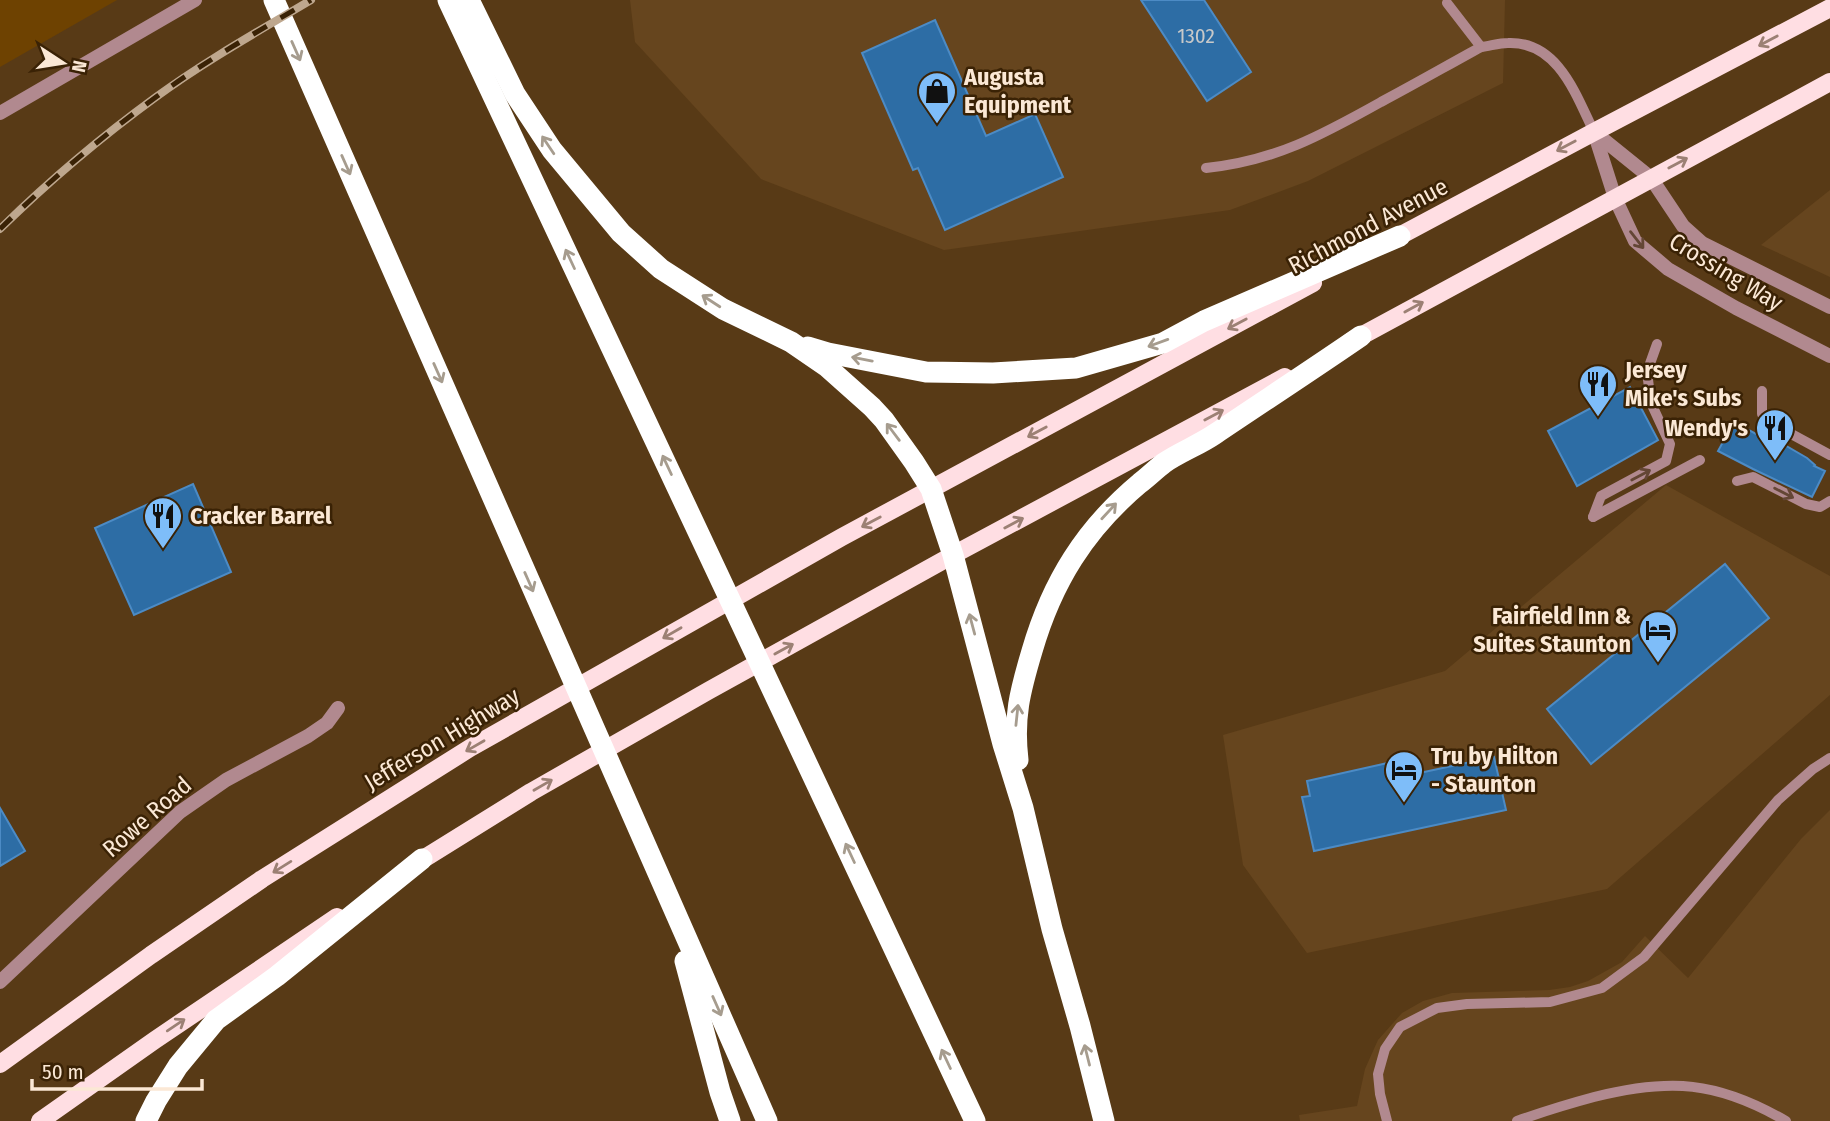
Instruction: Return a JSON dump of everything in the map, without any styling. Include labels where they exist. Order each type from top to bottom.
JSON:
[{"type":"highway","points":[[274,0],[767,1121]]},
{"type":"highway","points":[[449,0],[470,24],[552,150],[621,233],[660,269],[723,309],[791,342],[826,366],[872,407],[895,433],[931,489],[953,555],[1003,744],[1023,808],[1052,929],[1104,1121]]},
{"type":"highway","points":[[469,0],[470,24],[696,526],[975,1121]]},
{"type":"highway","points":[[791,342],[926,372],[993,373],[1076,368],[1163,343],[1204,321],[1400,236]]},
{"type":"highway","points":[[1023,808],[1015,735],[1019,696],[1040,623],[1074,555],[1097,524],[1119,501],[1163,464],[1211,437],[1361,336]]},
{"type":"highway","points":[[146,1121],[178,1066],[216,1020],[277,976],[422,859]]},
{"type":"highway","points":[[668,895],[730,1121]]},
{"type":"main road","name":"Richmond Avenue","points":[[931,489],[1829,8]]},
{"type":"main road","points":[[40,1121],[422,859],[531,792],[953,555],[1830,82]]},
{"type":"main road","name":"Jefferson Highway","points":[[0,1064],[218,909],[470,748],[931,489]]},
{"type":"street","points":[[0,113],[195,0]]},
{"type":"street","name":"Crossing Way","points":[[1594,132],[1651,178],[1683,226],[1702,243],[1830,307]]},
{"type":"street","name":"Crossing Way","points":[[1594,132],[1615,198],[1635,241],[1668,269],[1830,356]]},
{"type":"street","points":[[1803,342],[1830,342]]},
{"type":"street","name":"Rowe Road","points":[[0,982],[180,812],[226,780],[308,736],[327,723],[338,708]]},
{"type":"lane","points":[[1447,4],[1481,47]]},
{"type":"lane","points":[[1206,168],[1261,159],[1307,142],[1481,47],[1507,43],[1535,48],[1563,71],[1594,132]]},
{"type":"lane","points":[[1657,344],[1647,372],[1651,402],[1670,444],[1666,461],[1601,496],[1592,517],[1700,460]]},
{"type":"lane","points":[[1762,391],[1762,414],[1773,424],[1830,455]]},
{"type":"lane","points":[[1737,481],[1753,477],[1806,504],[1820,507],[1830,501]]},
{"type":"lane","points":[[1387,1121],[1378,1074],[1385,1049],[1400,1027],[1437,1008],[1467,1004],[1550,1002],[1602,988],[1644,957],[1778,800],[1813,769],[1830,758]]},
{"type":"lane","points":[[1517,1121],[1603,1095],[1633,1088],[1665,1085],[1703,1088],[1728,1095],[1786,1121]]},
{"type":"shaded area","points":[[0,0],[117,0],[0,67]]},
{"type":"shaded area","points":[[630,0],[1505,0],[1503,83],[1308,181],[1230,210],[944,250],[761,179],[635,42]]},
{"type":"shaded area","points":[[1830,190],[1830,277],[1761,245]]},
{"type":"shaded area","points":[[1666,485],[1830,576],[1830,695],[1607,889],[1307,953],[1243,865],[1223,735],[1445,671]]},
{"type":"shaded area","points":[[1830,810],[1830,1121],[1300,1121],[1299,1115],[1357,1106],[1365,1069],[1378,1040],[1402,1013],[1423,1001],[1452,993],[1570,987],[1588,981],[1622,962],[1645,936],[1688,978],[1801,839]]},
{"type":"building","points":[[1141,0],[1204,0],[1251,72],[1207,101]]},
{"type":"building","name":"Augusta Equipment","points":[[935,20],[986,136],[1035,114],[1063,177],[945,230],[918,168],[913,170],[862,53]]},
{"type":"building","points":[[1630,387],[1658,440],[1577,486],[1548,431]]},
{"type":"building","name":"Wendy's","points":[[1734,422],[1767,440],[1769,436],[1825,471],[1812,497],[1718,451]]},
{"type":"building","name":"Cracker Barrel","points":[[193,484],[231,572],[134,615],[95,528]]},
{"type":"building","name":"Fairfield Inn & Suites Staunton","points":[[1725,564],[1769,618],[1591,764],[1547,709]]},
{"type":"building","name":"Tru by Hilton - Staunton","points":[[1494,757],[1506,810],[1314,851],[1302,797],[1310,796],[1307,781],[1392,762],[1396,778]]},
{"type":"building","points":[[0,808],[25,851],[0,866]]},
{"type":"railway","points":[[0,229],[76,160],[156,97],[311,0]]},
{"type":"place","name":"Augusta Equipment","points":[[937,125]]},
{"type":"place","name":"Jersey Mike's Subs","points":[[1598,418]]},
{"type":"place","name":"Wendy's","points":[[1775,462]]},
{"type":"place","name":"Cracker Barrel","points":[[163,550]]},
{"type":"place","name":"Fairfield Inn & Suites Staunton","points":[[1658,664]]},
{"type":"place","name":"Tru by Hilton - Staunton","points":[[1404,804]]}]
